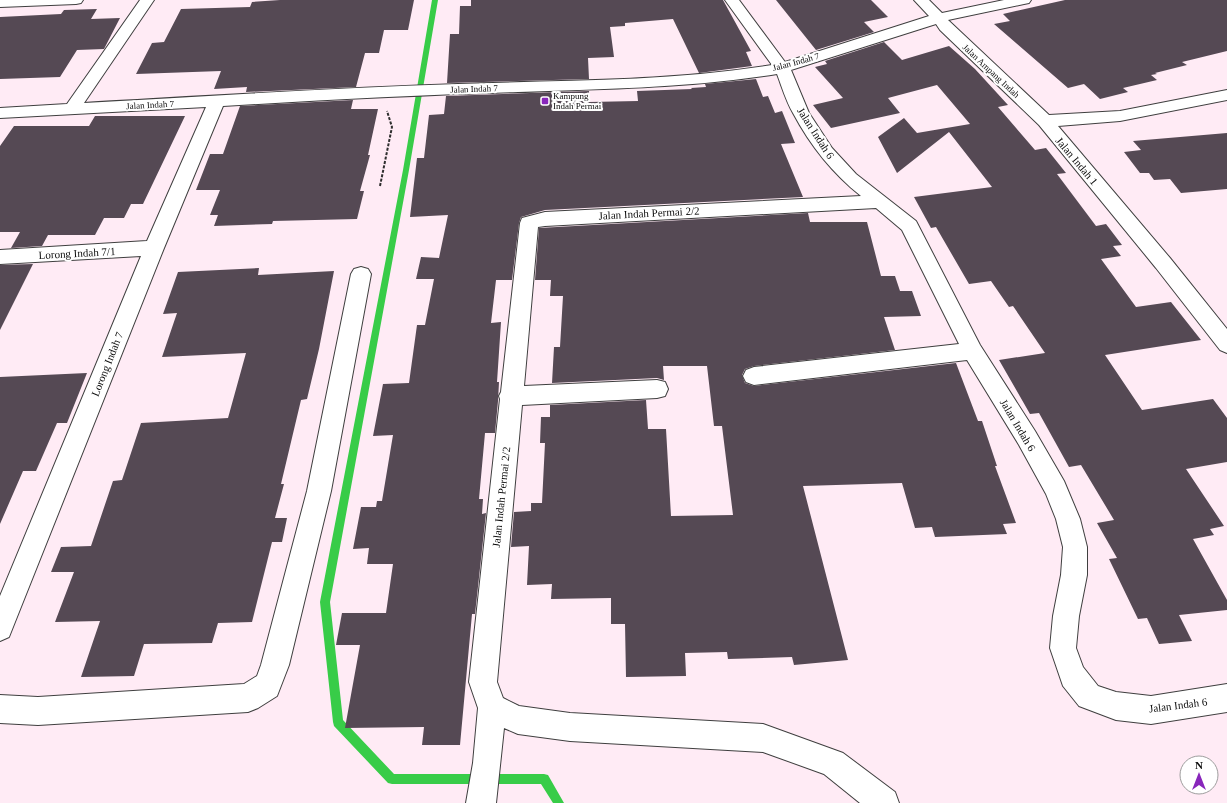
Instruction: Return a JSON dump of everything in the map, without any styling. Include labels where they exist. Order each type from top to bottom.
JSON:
[{"type":"street","points":[[0,3],[76,0]]},
{"type":"street","points":[[72,109],[147,0]]},
{"type":"street","name":"Jalan Indah 6","points":[[732,0],[782,68],[801,113],[826,152],[850,178],[880,200],[908,226],[973,351],[1056,489],[1068,519],[1075,547],[1074,575],[1066,616],[1063,648],[1073,676],[1089,696],[1116,706],[1151,710],[1227,698]]},
{"type":"street","points":[[921,0],[939,18]]},
{"type":"street","name":"Jalan Indah 7","points":[[0,113],[375,92],[681,81],[733,76],[782,68],[939,18],[1024,0]]},
{"type":"street","name":"Jalan Ampang Indah","points":[[939,18],[945,27],[1044,122]]},
{"type":"street","name":"Jalan Indah 1","points":[[1044,122],[1120,116],[1227,95]]},
{"type":"street","name":"Lorong Indah 7","points":[[0,628],[154,248],[216,102]]},
{"type":"street","name":"Jalan Indah 1","points":[[1044,122],[1163,263],[1227,344]]},
{"type":"street","name":"Jalan Indah Permai 2/2","points":[[492,708],[483,682],[510,396],[529,223],[545,219],[880,200]]},
{"type":"street","name":"Lorong Indah 7/1","points":[[0,257],[154,248]]},
{"type":"street","points":[[0,709],[38,711],[248,698],[266,686],[275,665],[319,491],[361,274]]},
{"type":"street","points":[[754,376],[973,351]]},
{"type":"street","points":[[510,396],[657,389]]},
{"type":"street","points":[[481,803],[488,763],[492,708],[518,720],[570,727],[763,738],[833,763],[884,803]]},
{"type":"path","points":[[375,92],[387,110],[392,127],[380,186]]},
{"type":"building","points":[[280,0],[414,0],[408,30],[384,30],[379,53],[365,53],[356,87],[246,92],[247,87],[214,89],[221,71],[136,74],[152,43],[164,42],[181,9],[250,7],[252,2]]},
{"type":"building","points":[[471,0],[723,0],[751,51],[746,52],[752,66],[699,73],[673,19],[625,23],[625,26],[610,27],[614,57],[588,58],[589,79],[447,83],[450,34],[459,34],[460,6],[471,6]]},
{"type":"building","points":[[776,0],[871,0],[888,17],[864,22],[874,32],[816,50]]},
{"type":"building","points":[[1065,0],[1227,0],[1227,51],[1182,62],[1187,65],[1151,75],[1157,80],[1123,88],[1128,92],[1100,99],[1084,84],[1068,88],[994,24],[1010,21],[1003,14]]},
{"type":"building","points":[[97,9],[91,19],[120,18],[104,49],[77,50],[60,77],[0,79],[0,17],[61,14],[64,10]]},
{"type":"building","points":[[884,42],[902,60],[949,46],[975,69],[1008,105],[998,107],[1035,150],[1046,148],[1066,173],[1057,174],[1096,226],[1106,224],[1122,245],[1113,246],[1121,256],[1101,259],[1136,307],[1171,302],[1201,340],[1105,355],[1142,410],[1213,399],[1227,418],[1227,462],[1186,469],[1224,526],[1210,529],[1214,535],[1193,539],[1227,600],[1227,610],[1179,615],[1192,641],[1159,644],[1147,618],[1138,619],[1109,559],[1117,558],[1097,523],[1114,520],[1081,465],[1069,467],[1039,413],[1030,414],[999,360],[1045,353],[1013,306],[1009,307],[991,281],[969,284],[936,227],[931,228],[914,197],[992,187],[949,132],[897,173],[878,137],[904,118],[917,133],[970,124],[937,85],[888,98],[900,113],[831,128],[813,105],[843,98],[815,67],[827,64],[825,61]]},
{"type":"building","points":[[756,79],[763,97],[768,96],[775,113],[782,111],[795,143],[781,144],[803,197],[545,210],[521,217],[512,280],[496,280],[491,323],[501,322],[497,382],[499,382],[498,401],[495,433],[485,433],[479,499],[483,499],[482,514],[486,513],[475,614],[472,614],[460,745],[422,745],[424,727],[345,728],[360,645],[336,645],[342,613],[386,613],[393,564],[367,564],[369,548],[353,549],[361,507],[376,507],[377,501],[382,501],[393,435],[373,436],[383,384],[409,383],[417,325],[425,325],[434,279],[416,279],[421,257],[439,258],[448,215],[410,217],[417,158],[424,158],[429,115],[444,114],[446,96],[589,91],[589,102],[638,101],[637,91],[692,89],[691,88],[706,87],[705,84]]},
{"type":"building","points":[[353,100],[351,109],[378,109],[368,155],[370,155],[360,191],[364,191],[357,219],[273,221],[272,224],[214,226],[218,215],[210,215],[220,190],[196,190],[210,154],[223,154],[240,106]]},
{"type":"building","points":[[95,116],[185,116],[143,204],[131,204],[124,218],[104,218],[95,235],[48,235],[42,246],[11,248],[20,232],[0,232],[0,146],[14,126],[89,126]]},
{"type":"building","points":[[1227,133],[1227,189],[1181,193],[1170,179],[1154,180],[1149,173],[1140,173],[1124,152],[1141,150],[1133,141]]},
{"type":"building","points":[[808,213],[810,222],[867,222],[881,276],[895,276],[900,291],[912,291],[921,316],[884,317],[895,350],[754,366],[745,369],[742,375],[745,383],[754,386],[956,363],[978,421],[982,421],[997,466],[995,466],[1016,523],[1003,524],[1007,534],[935,537],[932,527],[915,528],[902,483],[803,486],[848,660],[794,665],[792,657],[728,659],[727,652],[685,653],[686,676],[626,677],[625,624],[611,624],[611,598],[551,599],[552,584],[527,585],[529,546],[511,547],[514,512],[531,511],[531,503],[542,503],[545,443],[540,443],[541,417],[550,417],[550,405],[646,400],[648,429],[666,429],[671,516],[733,515],[722,426],[714,426],[707,366],[663,366],[664,380],[657,378],[552,383],[554,347],[560,347],[563,296],[550,296],[551,280],[535,280],[539,228]]},
{"type":"building","points":[[33,264],[0,330],[0,265]]},
{"type":"building","points":[[259,268],[258,275],[334,271],[319,349],[307,399],[301,400],[281,484],[284,484],[275,518],[287,518],[282,542],[272,542],[252,622],[218,623],[212,643],[144,644],[134,676],[81,677],[100,621],[55,622],[74,572],[51,572],[61,547],[91,546],[113,481],[122,480],[141,423],[228,418],[246,353],[162,357],[177,313],[163,314],[178,272]]},
{"type":"building","points":[[87,373],[67,423],[57,423],[36,471],[23,471],[0,524],[0,377]]},
{"type":"waterway","points":[[435,0],[406,170],[325,602],[338,722],[392,779],[544,779],[559,803]]},
{"type":"place","name":"Kampung Indah Permai","points":[[545,101]]}]
